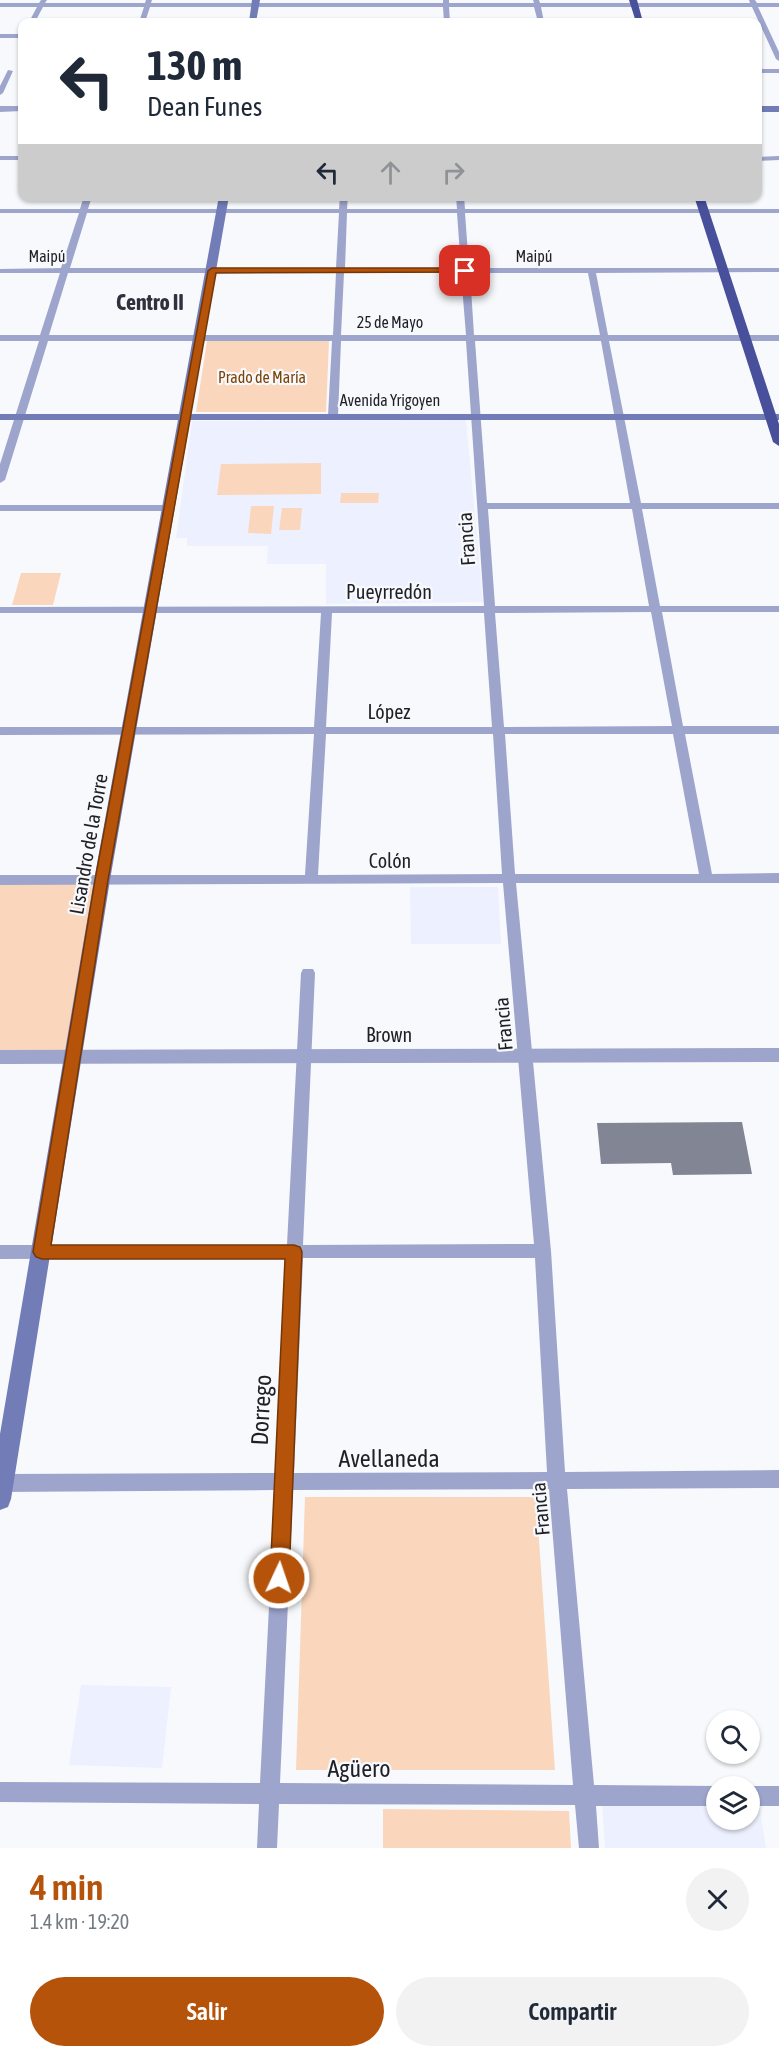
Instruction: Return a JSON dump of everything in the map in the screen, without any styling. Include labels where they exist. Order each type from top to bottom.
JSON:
[{"type":"highway","points":[[634,2],[639,18]]},
{"type":"highway","points":[[700,201],[745,338],[775,417],[779,442]]},
{"type":"main road","points":[[253,18],[256,2]]},
{"type":"main road","points":[[762,109],[779,109]]},
{"type":"main road","name":"Lisandro de la Torre","points":[[1,1489],[102,880],[223,201]]},
{"type":"main road","name":"Avenida Yrigoyen","points":[[0,417],[775,417]]},
{"type":"street","points":[[34,18],[42,2]]},
{"type":"street","points":[[0,5],[42,2],[634,2],[779,5]]},
{"type":"street","points":[[143,18],[148,2]]},
{"type":"street","points":[[446,2],[447,18]]},
{"type":"street","points":[[537,2],[540,18]]},
{"type":"street","points":[[753,3],[760,18]]},
{"type":"street","points":[[762,22],[779,59]]},
{"type":"street","points":[[0,36],[18,36]]},
{"type":"street","points":[[762,37],[779,36]]},
{"type":"street","points":[[0,71],[14,71],[0,93]]},
{"type":"street","points":[[762,71],[779,71]]},
{"type":"street","points":[[0,110],[18,110]]},
{"type":"street","points":[[0,158],[18,158]]},
{"type":"street","points":[[762,159],[779,159]]},
{"type":"street","points":[[0,480],[87,201]]},
{"type":"street","points":[[333,416],[344,201]]},
{"type":"street","points":[[0,211],[343,211],[460,203],[779,211]]},
{"type":"street","name":"Francia","points":[[460,203],[500,730],[509,880],[543,1251],[557,1482],[589,1848]]},
{"type":"street","name":"Maipú","points":[[0,271],[779,270]]},
{"type":"street","points":[[592,271],[706,878]]},
{"type":"street","name":"25 de Mayo","points":[[0,338],[779,338]]},
{"type":"street","points":[[483,506],[779,506]]},
{"type":"street","points":[[0,508],[168,508]]},
{"type":"street","name":"Pueyrredón","points":[[0,610],[779,609]]},
{"type":"street","points":[[311,880],[327,610]]},
{"type":"street","name":"López","points":[[0,731],[779,730]]},
{"type":"street","name":"Colón","points":[[0,880],[779,878]]},
{"type":"street","name":"Dorrego","points":[[267,1848],[308,973]]},
{"type":"street","name":"Brown","points":[[0,1057],[779,1055]]},
{"type":"street","points":[[0,1252],[543,1251]]},
{"type":"street","name":"Avellaneda","points":[[1,1489],[284,1482],[779,1479]]},
{"type":"street","name":"Agüero","points":[[0,1792],[706,1796]]},
{"type":"street","points":[[760,1796],[779,1796]]},
{"type":"shaded area","points":[[466,420],[483,602],[326,604],[326,564],[267,564],[268,546],[187,546],[187,538],[176,538],[192,421]]},
{"type":"shaded area","points":[[410,887],[498,887],[501,944],[411,944]]},
{"type":"shaded area","points":[[81,1685],[171,1687],[162,1768],[69,1765]]},
{"type":"shaded area","points":[[602,1802],[706,1803],[706,1830],[760,1830],[760,1809],[766,1848],[605,1848]]},
{"type":"green space","name":"Prado de María","points":[[207,341],[329,341],[326,412],[196,412]]},
{"type":"green space","points":[[321,463],[321,494],[217,495],[221,464]]},
{"type":"green space","points":[[341,493],[379,493],[378,503],[340,503]]},
{"type":"green space","points":[[251,506],[274,506],[271,534],[248,533]]},
{"type":"green space","points":[[282,508],[302,508],[300,530],[279,530]]},
{"type":"green space","points":[[21,573],[61,573],[53,605],[12,605]]},
{"type":"green space","points":[[0,883],[95,883],[65,1050],[0,1050]]},
{"type":"green space","points":[[305,1497],[536,1497],[555,1770],[296,1770]]},
{"type":"green space","points":[[383,1809],[569,1811],[571,1848],[383,1848]]},
{"type":"building","points":[[742,1122],[752,1174],[673,1175],[671,1163],[601,1164],[597,1123]]},
{"type":"district","name":"Centro II","points":[[150,302]]},
{"type":"route","points":[[279,1578],[294,1252],[42,1252],[102,880],[212,271],[465,271]]}]
